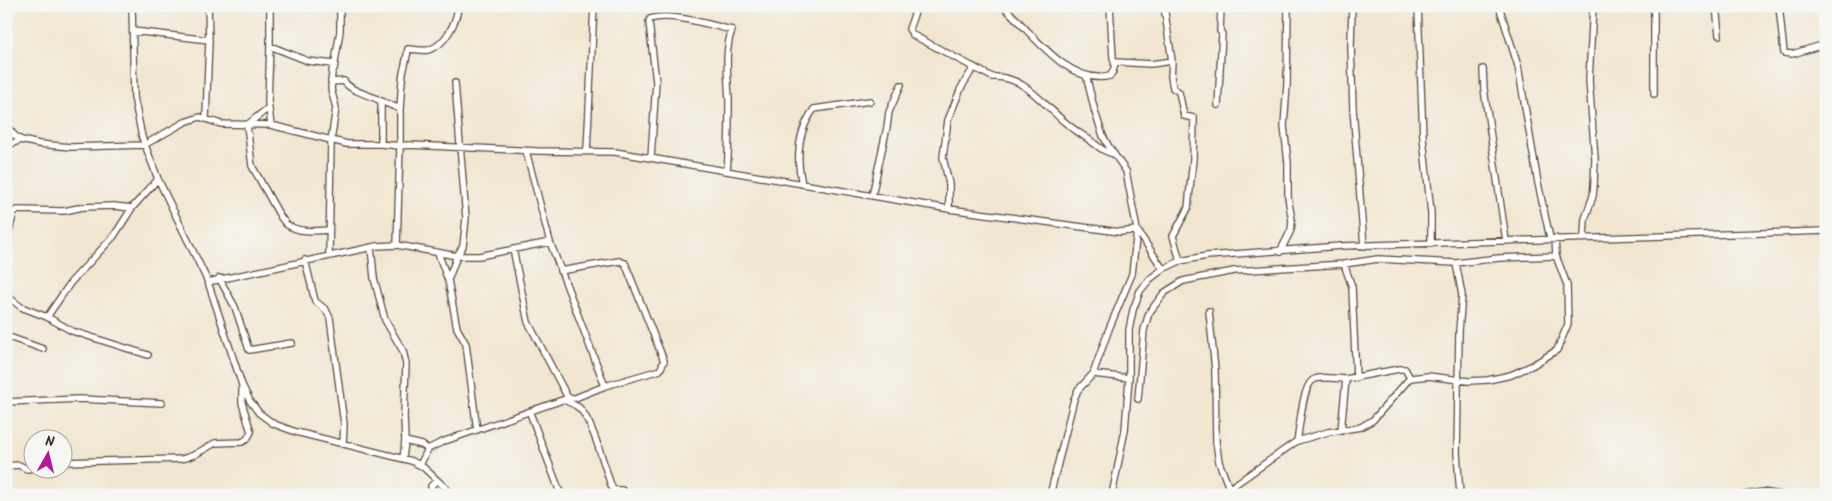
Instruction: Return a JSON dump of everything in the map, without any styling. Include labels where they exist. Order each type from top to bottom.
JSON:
[{"type":"street","points":[[132,6],[134,97],[136,116],[144,145],[158,179],[208,282],[242,385],[250,401],[259,413],[274,424],[296,432],[420,465],[453,495]]},
{"type":"street","points":[[206,118],[209,40],[208,6]]},
{"type":"street","points":[[270,6],[268,108],[270,125]]},
{"type":"street","points":[[329,256],[331,141],[336,108],[330,89],[340,30],[340,6]]},
{"type":"street","points":[[397,245],[401,87],[407,63],[408,49],[428,50],[440,43],[448,34],[458,16],[458,6]]},
{"type":"street","points":[[587,151],[594,6]]},
{"type":"street","points":[[917,6],[910,32],[992,77],[1001,76],[1028,88],[1066,124],[1105,152],[1114,154]]},
{"type":"street","points":[[1003,6],[1050,54],[1062,63],[1086,75],[1099,78],[1110,76],[1115,62],[1110,6]]},
{"type":"street","points":[[1164,6],[1172,60],[1170,77],[1173,88],[1179,92],[1184,116],[1194,118],[1193,159],[1188,208],[1172,236],[1180,261]]},
{"type":"street","points":[[1218,105],[1222,34],[1220,31],[1221,6]]},
{"type":"street","points":[[1280,252],[1291,230],[1292,221],[1288,197],[1288,163],[1284,126],[1287,85],[1288,6]]},
{"type":"street","points":[[1352,6],[1353,109],[1364,246]]},
{"type":"street","points":[[1418,6],[1422,138],[1431,213],[1431,244]]},
{"type":"street","points":[[1220,495],[1298,441],[1328,432],[1361,427],[1373,420],[1410,378],[1428,376],[1458,380],[1488,380],[1511,375],[1533,365],[1557,350],[1568,324],[1567,285],[1556,256],[1538,183],[1520,74],[1499,6]]},
{"type":"street","points":[[1584,237],[1585,219],[1592,202],[1594,185],[1595,159],[1589,80],[1593,6]]},
{"type":"street","points":[[1654,6],[1654,94]]},
{"type":"street","points":[[1716,6],[1719,34]]},
{"type":"street","points":[[1779,6],[1784,53],[1792,54],[1826,44]]},
{"type":"street","points":[[651,158],[656,82],[649,22],[650,19],[656,18],[682,18],[732,30],[728,54],[728,146],[726,171]]},
{"type":"street","points":[[134,31],[209,40]]},
{"type":"street","points":[[270,46],[308,61],[333,64],[331,82]]},
{"type":"street","points":[[1115,62],[1152,64],[1172,60]]},
{"type":"street","points":[[949,209],[949,184],[942,157],[948,120],[961,88],[974,67]]},
{"type":"street","points":[[1483,70],[1484,89],[1506,240]]},
{"type":"street","points":[[1050,495],[1074,399],[1078,390],[1093,374],[1132,274],[1136,230],[1126,171],[1109,147],[1098,123],[1086,75]]},
{"type":"street","points":[[331,82],[344,82],[348,87],[369,94],[400,109]]},
{"type":"street","points":[[448,280],[457,256],[465,242],[466,218],[455,83]]},
{"type":"street","points":[[872,196],[887,128],[888,112],[901,85]]},
{"type":"street","points":[[381,100],[381,144]]},
{"type":"street","points":[[802,184],[798,168],[799,148],[807,120],[814,109],[870,101]]},
{"type":"street","points":[[247,124],[268,108]]},
{"type":"street","points":[[6,125],[20,140],[71,147],[144,145],[193,118],[200,117],[214,123],[270,125],[347,144],[615,152],[949,209],[1120,232],[1136,230]]},
{"type":"street","points":[[247,124],[252,166],[283,220],[294,229],[303,231],[329,230]]},
{"type":"street","points":[[6,146],[20,140]]},
{"type":"street","points":[[526,150],[550,242],[604,386]]},
{"type":"street","points":[[47,317],[71,282],[114,236],[132,208],[158,179]]},
{"type":"street","points":[[6,243],[14,212],[17,210],[49,212],[83,207],[114,206],[132,208]]},
{"type":"street","points":[[1136,230],[1163,269]]},
{"type":"street","points":[[1112,495],[1125,430],[1129,330],[1132,310],[1140,291],[1150,279],[1163,269],[1180,261],[1207,256],[1341,246],[1826,231]]},
{"type":"street","points":[[208,282],[219,278],[371,247],[397,245],[457,256],[479,256],[550,242]]},
{"type":"street","points":[[371,247],[374,278],[385,320],[403,351],[406,364],[403,459]]},
{"type":"street","points":[[513,249],[528,322],[566,399],[580,408],[591,428],[612,488],[614,490],[622,490],[623,494],[627,495]]},
{"type":"street","points":[[438,253],[448,280],[457,328],[466,344],[477,430]]},
{"type":"street","points":[[1138,399],[1145,322],[1157,300],[1164,293],[1184,281],[1221,273],[1266,270],[1279,267],[1344,264],[1378,259],[1456,263],[1499,258],[1556,256]]},
{"type":"street","points":[[305,260],[315,302],[326,310],[330,318],[344,424],[343,444]]},
{"type":"street","points":[[420,465],[428,449],[442,442],[566,399],[575,398],[604,386],[660,370],[664,361],[625,264],[619,261],[560,271]]},
{"type":"street","points":[[1456,263],[1462,295],[1459,331],[1457,453],[1460,495]]},
{"type":"street","points":[[1344,264],[1352,287],[1356,378]]},
{"type":"street","points":[[219,278],[235,307],[249,350],[292,343]]},
{"type":"street","points":[[6,295],[21,307],[47,317],[72,331],[148,355]]},
{"type":"street","points":[[1209,311],[1215,370],[1216,442],[1219,462],[1229,488]]},
{"type":"street","points":[[6,336],[43,349]]},
{"type":"street","points":[[1298,441],[1305,392],[1308,383],[1313,379],[1356,378],[1399,369],[1405,370],[1410,378]]},
{"type":"street","points":[[1093,374],[1128,378]]},
{"type":"street","points":[[1341,431],[1346,379]]},
{"type":"street","points":[[72,462],[182,458],[194,455],[215,443],[242,442],[247,439],[251,432],[242,403],[242,385]]},
{"type":"street","points":[[6,402],[80,399],[162,404]]},
{"type":"street","points":[[530,412],[561,495]]},
{"type":"street","points":[[405,441],[422,445],[428,449]]},
{"type":"street","points":[[6,466],[22,466]]},
{"type":"street","points":[[434,495],[431,486],[437,480]]},
{"type":"street","points":[[1744,495],[1762,492],[1780,495]]},
{"type":"street","points":[[1811,495],[1826,494]]}]
